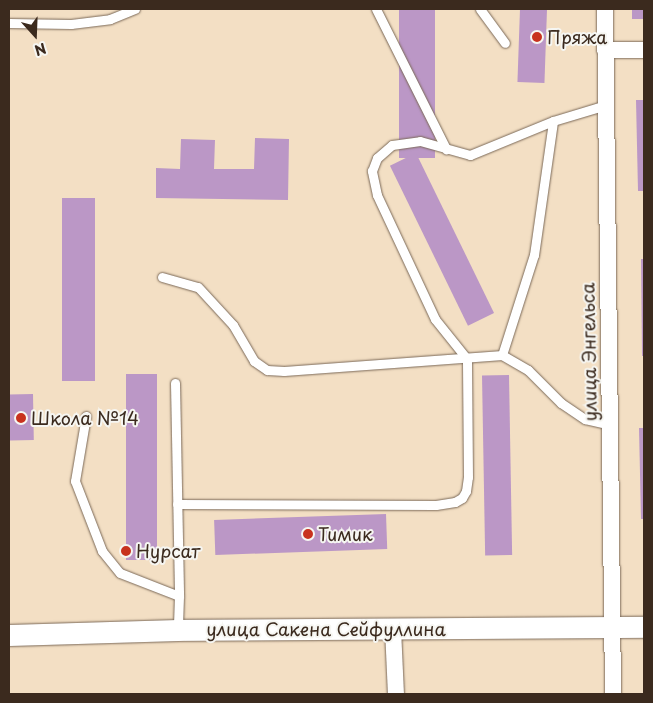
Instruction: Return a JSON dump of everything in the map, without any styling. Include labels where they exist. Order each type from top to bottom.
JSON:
[{"type":"street","name":"улица Энгельса","points":[[605,9],[613,694]]},
{"type":"street","points":[[605,50],[644,50]]},
{"type":"street","name":"улица Сакена Сейфуллина","points":[[9,635],[178,630],[644,627]]},
{"type":"street","points":[[394,629],[396,694]]},
{"type":"lane","points":[[9,22],[72,24],[110,19],[136,9]]},
{"type":"lane","points":[[376,9],[446,149]]},
{"type":"lane","points":[[480,9],[505,42]]},
{"type":"lane","points":[[177,504],[436,505],[454,502],[462,498],[466,491],[468,477],[467,359],[435,319],[377,195],[372,171],[376,158],[392,146],[420,141],[470,155],[553,121],[606,105]]},
{"type":"lane","points":[[502,355],[534,255],[553,121]]},
{"type":"lane","points":[[162,277],[198,287],[233,325],[254,361],[267,370],[284,372],[502,355],[528,370],[561,403],[585,419],[610,425]]},
{"type":"lane","points":[[175,383],[178,630]]},
{"type":"lane","points":[[86,416],[74,481],[102,551],[120,574],[179,596]]},
{"type":"building","points":[[399,9],[435,9],[435,158],[399,158]]},
{"type":"building","points":[[520,9],[547,10],[544,83],[517,82]]},
{"type":"building","points":[[632,9],[644,9],[644,19],[632,19]]},
{"type":"building","points":[[636,100],[644,100],[644,191],[638,191]]},
{"type":"building","points":[[255,138],[289,139],[288,200],[156,198],[156,168],[180,169],[181,139],[215,140],[214,169],[254,169]]},
{"type":"building","points":[[416,153],[494,313],[468,326],[390,166]]},
{"type":"building","points":[[62,198],[95,198],[95,381],[62,381]]},
{"type":"building","points":[[641,259],[644,259],[644,356],[642,356]]},
{"type":"building","points":[[126,374],[157,374],[157,560],[126,560]]},
{"type":"building","points":[[482,375],[509,375],[512,555],[485,555]]},
{"type":"building","name":"Школа №14","points":[[9,394],[33,394],[34,440],[10,440]]},
{"type":"building","points":[[639,428],[644,428],[644,519],[641,519]]},
{"type":"building","points":[[386,514],[387,549],[215,555],[214,520]]},
{"type":"place","name":"Пряжа","points":[[537,37]]},
{"type":"place","name":"Школа №14","points":[[21,418]]},
{"type":"place","name":"Тимик","points":[[308,534]]},
{"type":"place","name":"Нурсат","points":[[126,551]]}]
